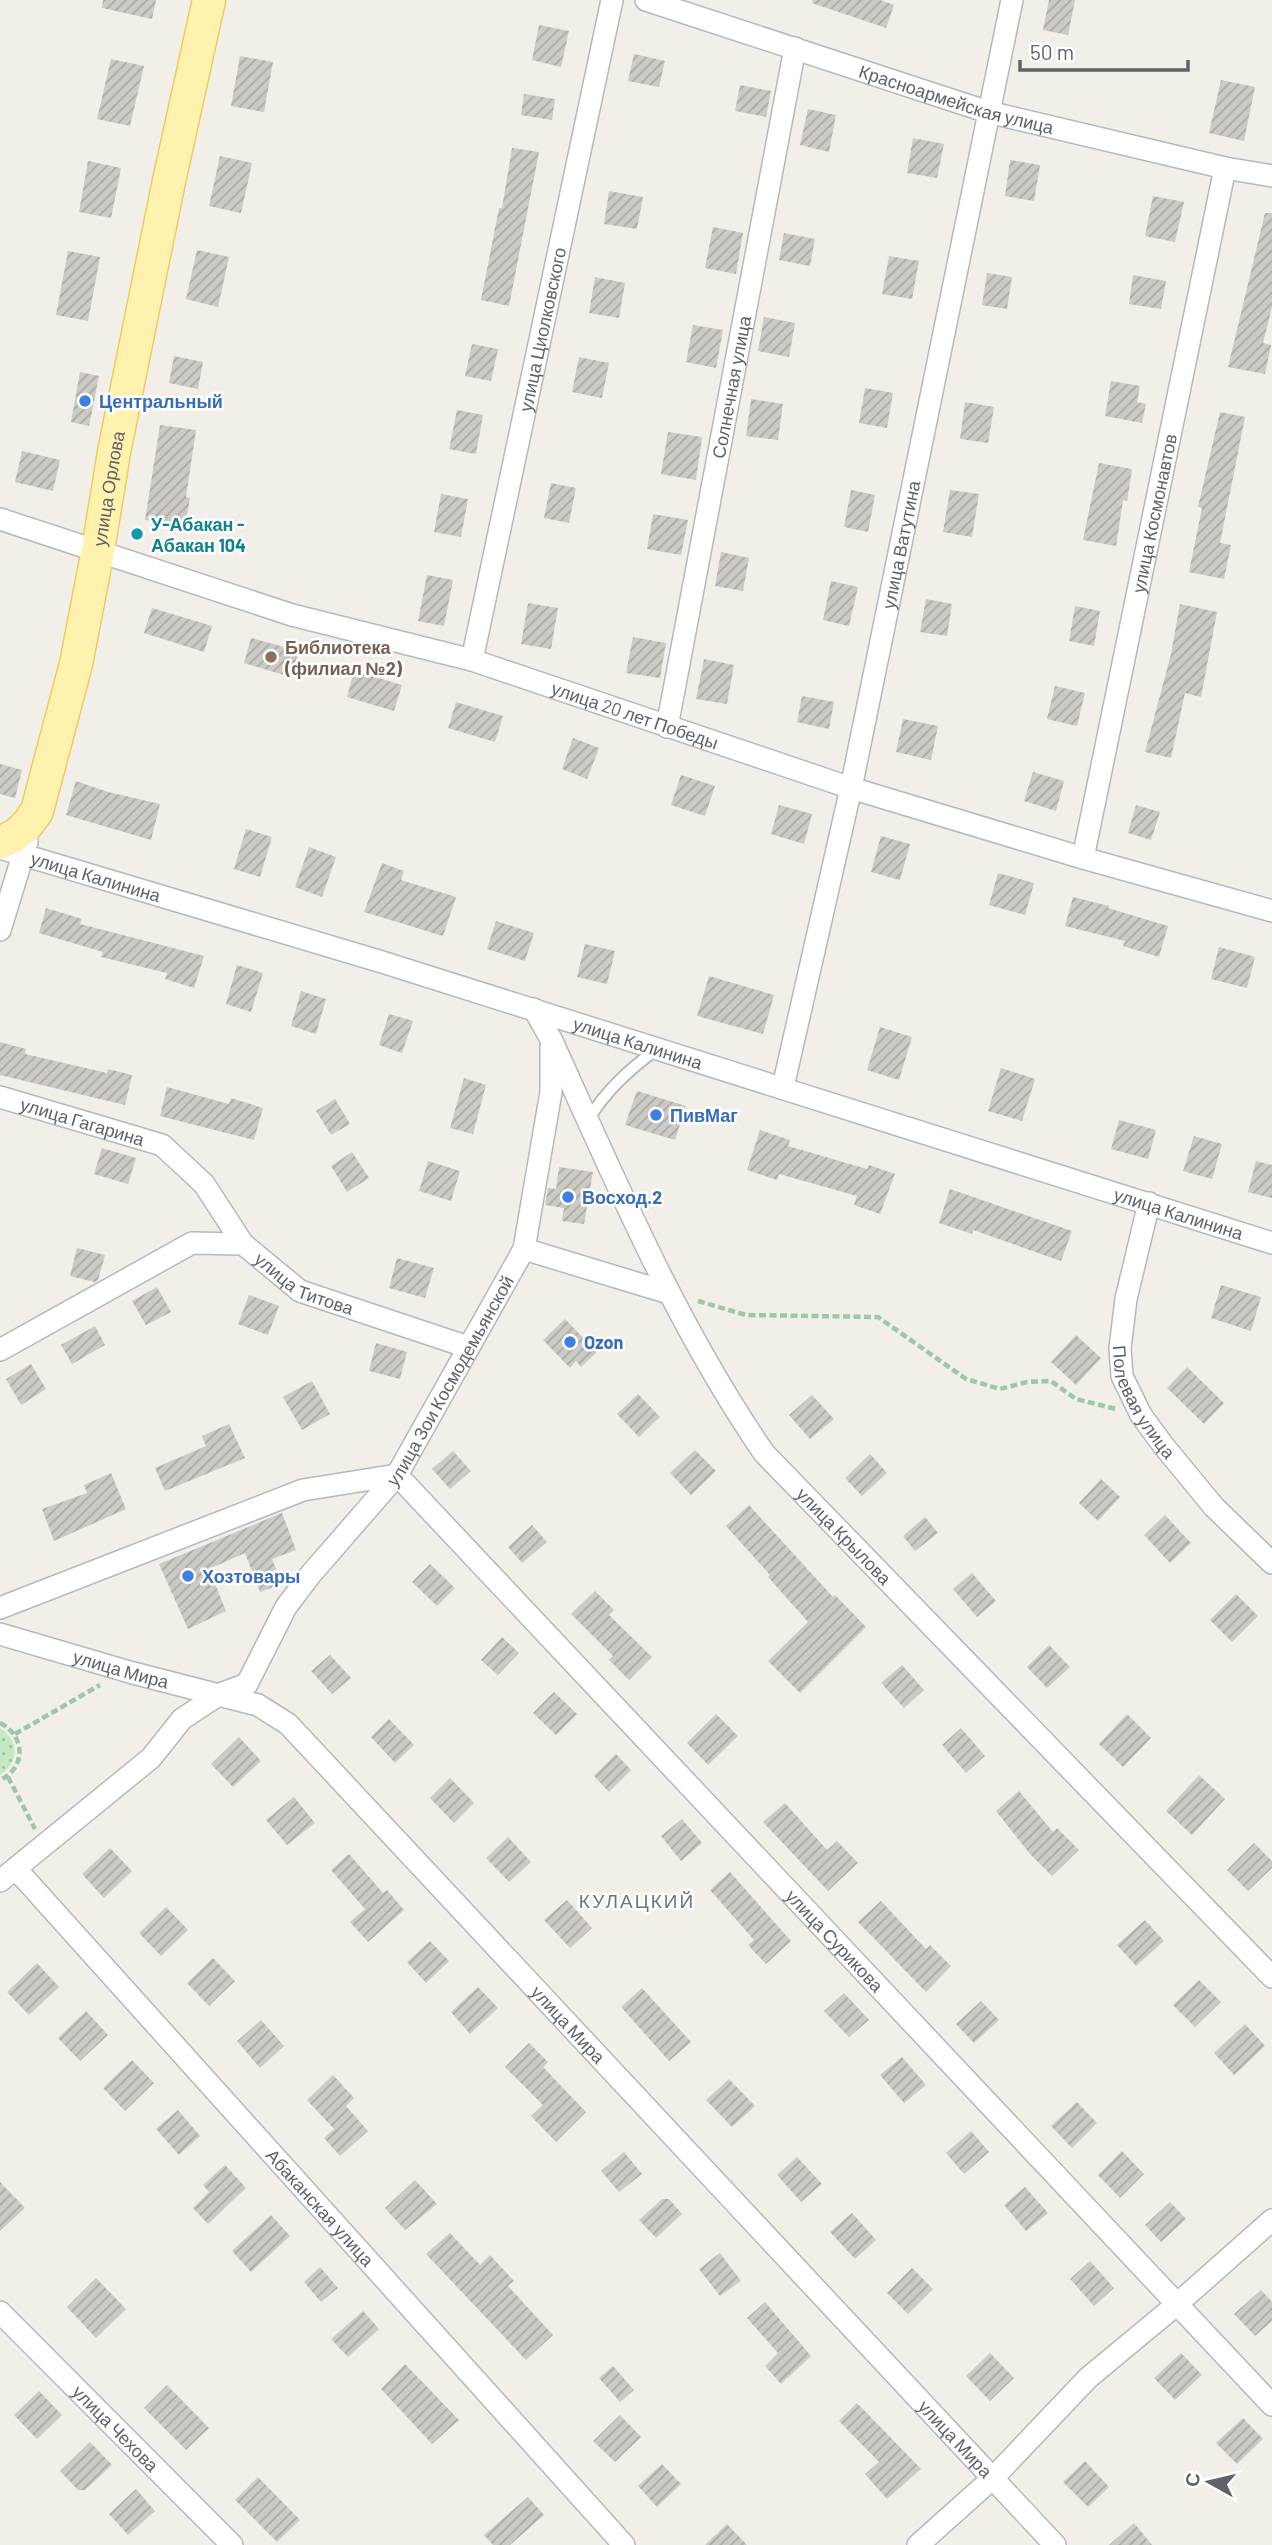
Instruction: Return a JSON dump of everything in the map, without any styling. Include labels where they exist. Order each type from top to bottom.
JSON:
[{"type":"main road","name":"улица Орлова","points":[[12,848],[16,836],[25,829],[37,811],[76,664],[99,550],[114,452],[209,0]]},
{"type":"street","name":"улица Циолковского","points":[[472,660],[612,0]]},
{"type":"street","name":"Красноармейская улица","points":[[646,0],[988,111],[1225,168],[1272,176]]},
{"type":"street","name":"улица Ватутина","points":[[783,1087],[851,788],[1012,0]]},
{"type":"street","name":"Солнечная улица","points":[[667,726],[796,48]]},
{"type":"street","name":"улица Космонавтов","points":[[1083,858],[1225,168]]},
{"type":"street","name":"улица 20 лет Победы","points":[[0,519],[292,615],[472,660],[851,788],[1083,858],[1272,911]]},
{"type":"street","name":"улица Калинина","points":[[0,848],[12,848],[382,961],[1272,1243]]},
{"type":"street","points":[[0,930],[12,848]]},
{"type":"street","name":"улица Крылова","points":[[534,1009],[552,1041],[668,1293],[733,1408],[764,1453],[1272,1977]]},
{"type":"street","name":"улица Зои Космодемьянской","points":[[0,1608],[303,1490],[397,1475],[524,1249],[551,1092],[552,1041]]},
{"type":"street","name":"улица Гагарина","points":[[0,1097],[162,1145],[205,1184],[243,1244]]},
{"type":"street","name":"Полевая улица","points":[[1149,1203],[1126,1300],[1119,1348],[1122,1376],[1141,1415],[1214,1507],[1272,1563]]},
{"type":"street","name":"улица Титова","points":[[0,1350],[192,1243],[243,1244],[300,1291],[468,1347]]},
{"type":"street","points":[[524,1249],[668,1293]]},
{"type":"street","points":[[8,1875],[151,1758],[182,1719],[220,1694],[247,1684],[286,1607],[311,1574],[397,1475]]},
{"type":"street","name":"улица Сурикова","points":[[397,1475],[1272,2405]]},
{"type":"street","name":"улица Мира","points":[[0,1634],[258,1705],[288,1724],[1055,2545]]},
{"type":"street","name":"Абаканская улица","points":[[8,1875],[624,2545]]},
{"type":"street","points":[[918,2545],[993,2478],[1088,2378],[1272,2220]]},
{"type":"street","name":"улица Чехова","points":[[0,2312],[232,2545]]},
{"type":"lane","points":[[588,1120],[610,1088],[658,1048]]},
{"type":"path","points":[[668,1293],[746,1315],[878,1317],[966,1379],[1000,1389],[1027,1382],[1051,1381],[1076,1399],[1141,1415]]},
{"type":"path","points":[[15,1734],[104,1683]]},
{"type":"path","points":[[0,1723],[15,1734],[20,1745],[20,1758],[16,1769],[0,1780]]},
{"type":"path","points":[[8,1777],[44,1846]]},
{"type":"green space","points":[[0,1728],[11,1739],[15,1752],[11,1764],[0,1775]]},
{"type":"building","points":[[103,0],[156,0],[152,19],[102,8]]},
{"type":"building","points":[[813,0],[880,0],[894,5],[886,28],[812,3]]},
{"type":"building","points":[[1049,0],[1075,0],[1068,35],[1043,30]]},
{"type":"building","points":[[539,25],[569,31],[561,67],[532,60]]},
{"type":"building","points":[[634,54],[665,61],[659,87],[628,81]]},
{"type":"building","points":[[240,56],[273,62],[264,112],[231,106]]},
{"type":"building","points":[[111,59],[144,66],[130,126],[97,119]]},
{"type":"building","points":[[1221,80],[1255,87],[1244,141],[1209,133]]},
{"type":"building","points":[[740,85],[771,91],[766,117],[735,111]]},
{"type":"building","points":[[524,94],[555,99],[552,120],[521,115]]},
{"type":"building","points":[[808,109],[836,115],[829,152],[800,145]]},
{"type":"building","points":[[913,138],[944,144],[937,178],[907,173]]},
{"type":"building","points":[[512,148],[539,152],[509,306],[481,300],[499,208],[502,208]]},
{"type":"building","points":[[220,156],[252,163],[241,213],[209,206]]},
{"type":"building","points":[[1010,160],[1040,165],[1034,201],[1005,196]]},
{"type":"building","points":[[88,161],[121,168],[111,218],[79,212]]},
{"type":"building","points":[[609,191],[643,197],[637,229],[604,224]]},
{"type":"building","points":[[1153,196],[1184,202],[1175,242],[1145,236]]},
{"type":"building","points":[[1265,213],[1272,213],[1272,307],[1263,343],[1271,345],[1265,374],[1228,367]]},
{"type":"building","points":[[713,227],[743,233],[736,274],[705,268]]},
{"type":"building","points":[[784,233],[815,239],[810,266],[779,260]]},
{"type":"building","points":[[197,250],[229,257],[218,307],[186,299]]},
{"type":"building","points":[[68,251],[100,257],[88,321],[56,315]]},
{"type":"building","points":[[889,256],[919,261],[912,299],[882,294]]},
{"type":"building","points":[[987,273],[1012,277],[1007,309],[982,305]]},
{"type":"building","points":[[1133,275],[1166,281],[1161,309],[1129,304]]},
{"type":"building","points":[[595,277],[625,283],[619,318],[589,313]]},
{"type":"building","points":[[764,317],[795,323],[789,357],[758,351]]},
{"type":"building","points":[[693,325],[723,330],[716,368],[686,362]]},
{"type":"building","points":[[472,344],[498,349],[491,381],[465,376]]},
{"type":"building","points":[[174,356],[203,362],[198,389],[169,383]]},
{"type":"building","points":[[579,357],[609,363],[602,398],[572,392]]},
{"type":"building","name":"Центральный","points":[[80,372],[99,376],[89,426],[71,422]]},
{"type":"building","points":[[1111,381],[1140,386],[1137,402],[1146,404],[1142,423],[1105,416]]},
{"type":"building","points":[[865,388],[893,393],[887,428],[859,423]]},
{"type":"building","points":[[751,399],[783,404],[778,440],[746,436]]},
{"type":"building","points":[[965,402],[994,407],[988,443],[960,439]]},
{"type":"building","points":[[457,410],[483,415],[476,454],[449,449]]},
{"type":"building","points":[[1220,412],[1245,417],[1220,543],[1231,545],[1224,579],[1189,572],[1202,508],[1198,507]]},
{"type":"building","points":[[160,425],[196,430],[186,497],[190,498],[185,527],[145,520]]},
{"type":"building","points":[[668,432],[702,437],[696,480],[661,474]]},
{"type":"building","points":[[22,451],[60,460],[53,491],[15,482]]},
{"type":"building","points":[[1099,463],[1132,469],[1127,501],[1123,500],[1116,546],[1083,540]]},
{"type":"building","points":[[551,483],[576,488],[569,523],[544,518]]},
{"type":"building","points":[[851,490],[875,495],[868,532],[844,527]]},
{"type":"building","points":[[950,490],[979,494],[972,537],[943,532]]},
{"type":"building","points":[[441,494],[468,499],[461,537],[434,532]]},
{"type":"building","points":[[653,514],[688,520],[681,555],[647,549]]},
{"type":"building","points":[[721,552],[749,558],[743,591],[715,586]]},
{"type":"building","points":[[427,575],[453,580],[444,626],[418,621]]},
{"type":"building","points":[[831,581],[858,587],[849,626],[823,620]]},
{"type":"building","points":[[926,599],[952,604],[947,636],[920,632]]},
{"type":"building","points":[[528,603],[558,608],[551,649],[521,644]]},
{"type":"building","points":[[1180,604],[1217,612],[1201,697],[1185,693],[1171,758],[1145,752],[1171,654]]},
{"type":"building","points":[[1075,606],[1100,611],[1094,646],[1069,641]]},
{"type":"building","points":[[152,608],[212,626],[204,652],[144,633]]},
{"type":"building","points":[[633,637],[666,643],[660,678],[626,673]]},
{"type":"building","name":"Библиотека (филиал №2)","points":[[251,638],[299,651],[291,677],[244,663]]},
{"type":"building","points":[[704,659],[734,665],[727,704],[696,699]]},
{"type":"building","points":[[354,671],[402,685],[394,711],[347,697]]},
{"type":"building","points":[[1055,686],[1085,693],[1077,726],[1047,719]]},
{"type":"building","points":[[802,696],[834,702],[829,729],[797,722]]},
{"type":"building","points":[[456,702],[503,716],[495,742],[448,728]]},
{"type":"building","points":[[903,719],[938,726],[931,760],[896,752]]},
{"type":"building","points":[[573,738],[599,748],[587,779],[562,769]]},
{"type":"building","points":[[0,764],[22,770],[15,798],[0,794]]},
{"type":"building","points":[[1033,772],[1064,781],[1056,811],[1024,801]]},
{"type":"building","points":[[681,775],[715,786],[705,816],[671,805]]},
{"type":"building","points":[[76,781],[108,792],[160,804],[151,840],[66,815]]},
{"type":"building","points":[[779,805],[812,814],[804,844],[771,834]]},
{"type":"building","points":[[1136,805],[1160,812],[1151,840],[1128,833]]},
{"type":"building","points":[[246,829],[272,837],[260,877],[234,869]]},
{"type":"building","points":[[881,836],[910,844],[900,880],[871,872]]},
{"type":"building","points":[[309,847],[336,857],[322,897],[295,887]]},
{"type":"building","points":[[382,863],[404,871],[401,880],[456,897],[443,936],[364,912]]},
{"type":"building","points":[[998,873],[1034,883],[1025,915],[989,905]]},
{"type":"building","points":[[1073,897],[1168,926],[1159,957],[1123,946],[1125,941],[1065,926]]},
{"type":"building","points":[[46,908],[82,919],[80,924],[204,956],[194,988],[165,979],[167,973],[101,957],[103,952],[39,933]]},
{"type":"building","points":[[496,921],[534,933],[525,961],[487,949]]},
{"type":"building","points":[[585,944],[615,951],[607,984],[577,977]]},
{"type":"building","points":[[1219,947],[1255,957],[1247,988],[1211,979]]},
{"type":"building","points":[[237,965],[263,973],[251,1012],[226,1004]]},
{"type":"building","points":[[709,976],[774,995],[763,1034],[697,1016]]},
{"type":"building","points":[[301,991],[326,999],[316,1034],[291,1026]]},
{"type":"building","points":[[389,1014],[413,1021],[402,1053],[379,1045]]},
{"type":"building","points":[[880,1027],[912,1037],[899,1080],[867,1070]]},
{"type":"building","points":[[0,1042],[26,1049],[25,1054],[107,1073],[108,1069],[132,1075],[125,1105],[0,1075]]},
{"type":"building","points":[[1001,1068],[1035,1079],[1022,1121],[988,1111]]},
{"type":"building","points":[[464,1078],[486,1085],[473,1134],[450,1128]]},
{"type":"building","points":[[167,1087],[229,1104],[231,1098],[263,1108],[254,1140],[160,1116]]},
{"type":"building","name":"ПивМаг","points":[[637,1091],[686,1106],[675,1140],[625,1125]]},
{"type":"building","points":[[335,1099],[350,1124],[331,1135],[316,1111]]},
{"type":"building","points":[[1119,1120],[1156,1130],[1148,1159],[1111,1149]]},
{"type":"building","points":[[760,1130],[790,1140],[788,1146],[867,1169],[869,1165],[895,1174],[880,1214],[854,1205],[857,1196],[779,1174],[777,1180],[747,1170]]},
{"type":"building","points":[[1194,1136],[1222,1144],[1212,1179],[1183,1171]]},
{"type":"building","points":[[102,1148],[136,1158],[128,1184],[94,1174]]},
{"type":"building","points":[[352,1152],[369,1178],[347,1192],[331,1166]]},
{"type":"building","points":[[428,1161],[460,1171],[451,1201],[419,1191]]},
{"type":"building","points":[[1256,1161],[1272,1165],[1272,1198],[1248,1192]]},
{"type":"building","name":"Восход.2","points":[[559,1167],[593,1172],[584,1224],[562,1221],[564,1208],[545,1205],[548,1188],[556,1189]]},
{"type":"building","points":[[950,1189],[1072,1231],[1061,1261],[973,1230],[972,1234],[939,1223]]},
{"type":"building","points":[[77,1248],[105,1255],[98,1280],[95,1282],[70,1276]]},
{"type":"building","points":[[397,1258],[434,1268],[425,1298],[389,1288]]},
{"type":"building","points":[[1221,1285],[1261,1297],[1251,1331],[1211,1318]]},
{"type":"building","points":[[157,1287],[171,1312],[146,1325],[132,1301]]},
{"type":"building","points":[[249,1295],[279,1306],[268,1335],[238,1324]]},
{"type":"building","points":[[565,1319],[597,1352],[581,1367],[576,1361],[570,1368],[543,1340]]},
{"type":"building","points":[[95,1326],[105,1345],[72,1364],[61,1345]]},
{"type":"building","points":[[1076,1335],[1101,1358],[1076,1385],[1051,1362]]},
{"type":"building","points":[[376,1343],[407,1352],[400,1379],[369,1371]]},
{"type":"building","points":[[31,1364],[46,1389],[21,1405],[6,1379]]},
{"type":"building","points":[[1187,1367],[1224,1403],[1204,1424],[1167,1388]]},
{"type":"building","points":[[312,1381],[330,1414],[302,1430],[283,1397]]},
{"type":"building","points":[[638,1394],[660,1417],[639,1437],[617,1414]]},
{"type":"building","points":[[812,1395],[834,1419],[810,1439],[789,1415]]},
{"type":"building","points":[[229,1424],[245,1458],[165,1491],[155,1468],[206,1446],[202,1436]]},
{"type":"building","points":[[695,1450],[716,1471],[691,1495],[670,1473]]},
{"type":"building","points":[[453,1451],[471,1471],[450,1489],[432,1469]]},
{"type":"building","points":[[870,1454],[887,1473],[862,1496],[845,1478]]},
{"type":"building","points":[[111,1473],[126,1509],[54,1541],[42,1509],[87,1493],[84,1485]]},
{"type":"building","points":[[1101,1479],[1120,1497],[1098,1521],[1079,1503]]},
{"type":"building","points":[[749,1505],[833,1597],[835,1595],[866,1627],[800,1693],[768,1661],[808,1622],[726,1526]]},
{"type":"building","points":[[282,1513],[296,1550],[272,1559],[282,1584],[260,1592],[245,1553],[209,1569],[226,1611],[188,1629],[159,1564]]},
{"type":"building","points":[[1165,1515],[1191,1543],[1170,1563],[1144,1535]]},
{"type":"building","points":[[925,1517],[938,1533],[915,1551],[903,1536]]},
{"type":"building","points":[[532,1525],[547,1542],[522,1563],[508,1547]]},
{"type":"building","points":[[430,1564],[455,1588],[437,1606],[412,1582]]},
{"type":"building","points":[[972,1573],[996,1601],[977,1617],[953,1589]]},
{"type":"building","points":[[595,1591],[614,1610],[609,1615],[652,1657],[629,1680],[609,1660],[613,1656],[571,1614]]},
{"type":"building","points":[[1236,1594],[1258,1616],[1232,1642],[1210,1620]]},
{"type":"building","points":[[502,1637],[519,1653],[498,1675],[481,1660]]},
{"type":"building","points":[[1049,1645],[1070,1667],[1047,1688],[1027,1667]]},
{"type":"building","points":[[330,1655],[351,1678],[332,1694],[311,1671]]},
{"type":"building","points":[[902,1665],[924,1690],[904,1708],[881,1683]]},
{"type":"building","points":[[554,1692],[577,1714],[556,1735],[533,1713]]},
{"type":"building","points":[[716,1714],[738,1736],[708,1765],[687,1743]]},
{"type":"building","points":[[1127,1714],[1151,1738],[1123,1767],[1099,1744]]},
{"type":"building","points":[[389,1719],[414,1745],[395,1763],[371,1737]]},
{"type":"building","points":[[961,1728],[985,1756],[966,1773],[942,1745]]},
{"type":"building","points":[[239,1737],[261,1761],[233,1787],[211,1764]]},
{"type":"building","points":[[616,1754],[631,1770],[609,1792],[594,1776]]},
{"type":"building","points":[[1199,1775],[1225,1799],[1192,1835],[1166,1811]]},
{"type":"building","points":[[450,1778],[474,1803],[454,1823],[430,1798]]},
{"type":"building","points":[[1019,1791],[1053,1832],[1057,1828],[1079,1850],[1052,1876],[1030,1854],[996,1811]]},
{"type":"building","points":[[294,1797],[315,1823],[287,1845],[266,1820]]},
{"type":"building","points":[[785,1803],[827,1850],[837,1841],[858,1863],[828,1891],[763,1822]]},
{"type":"building","points":[[682,1819],[702,1843],[681,1861],[661,1836]]},
{"type":"building","points":[[508,1837],[531,1862],[509,1882],[486,1858]]},
{"type":"building","points":[[1254,1843],[1272,1861],[1272,1868],[1248,1891],[1227,1870]]},
{"type":"building","points":[[110,1848],[132,1871],[104,1898],[82,1874]]},
{"type":"building","points":[[349,1854],[383,1893],[387,1890],[404,1910],[368,1942],[350,1922],[365,1909],[331,1870]]},
{"type":"building","points":[[730,1872],[791,1941],[766,1964],[748,1945],[754,1940],[710,1890]]},
{"type":"building","points":[[567,1900],[592,1928],[570,1948],[544,1920]]},
{"type":"building","points":[[881,1901],[926,1949],[930,1945],[951,1966],[926,1992],[858,1922]]},
{"type":"building","points":[[166,1907],[188,1930],[161,1956],[139,1933]]},
{"type":"building","points":[[1145,1920],[1164,1941],[1136,1966],[1117,1945]]},
{"type":"building","points":[[430,1941],[449,1961],[426,1983],[407,1962]]},
{"type":"building","points":[[213,1958],[235,1981],[209,2006],[187,1983]]},
{"type":"building","points":[[37,1963],[59,1987],[29,2015],[7,1992]]},
{"type":"building","points":[[1199,1980],[1221,2002],[1195,2027],[1173,2005]]},
{"type":"building","points":[[478,1987],[498,2008],[470,2034],[451,2012]]},
{"type":"building","points":[[642,1988],[691,2042],[669,2061],[621,2007]]},
{"type":"building","points":[[844,1993],[869,2020],[849,2037],[824,2011]]},
{"type":"building","points":[[981,2001],[999,2020],[974,2043],[956,2024]]},
{"type":"building","points":[[86,2011],[108,2035],[80,2061],[58,2038]]},
{"type":"building","points":[[261,2020],[284,2046],[260,2068],[237,2041]]},
{"type":"building","points":[[1245,2024],[1265,2046],[1234,2075],[1214,2053]]},
{"type":"building","points":[[529,2043],[548,2062],[543,2067],[586,2112],[556,2142],[531,2116],[543,2105],[505,2067]]},
{"type":"building","points":[[902,2057],[926,2085],[904,2103],[880,2075]]},
{"type":"building","points":[[132,2060],[154,2083],[125,2111],[103,2088]]},
{"type":"building","points":[[333,2075],[354,2098],[346,2106],[368,2131],[340,2156],[324,2138],[334,2129],[307,2100]]},
{"type":"building","points":[[729,2079],[755,2106],[732,2127],[706,2100]]},
{"type":"building","points":[[1077,2102],[1097,2123],[1072,2148],[1051,2126]]},
{"type":"building","points":[[178,2110],[200,2136],[179,2155],[156,2129]]},
{"type":"building","points":[[971,2131],[989,2152],[964,2174],[946,2153]]},
{"type":"building","points":[[1122,2151],[1144,2174],[1120,2198],[1098,2175]]},
{"type":"building","points":[[624,2152],[642,2174],[619,2192],[601,2171]]},
{"type":"building","points":[[797,2157],[822,2184],[801,2202],[777,2175]]},
{"type":"building","points":[[225,2165],[246,2188],[208,2224],[193,2208],[209,2192],[203,2185]]},
{"type":"building","points":[[415,2180],[437,2204],[405,2230],[385,2208]]},
{"type":"building","points":[[0,2182],[25,2208],[0,2231]]},
{"type":"building","points":[[1025,2187],[1048,2213],[1026,2231],[1004,2205]]},
{"type":"building","points":[[662,2199],[669,2199],[682,2214],[656,2238],[639,2220]]},
{"type":"building","points":[[1170,2202],[1186,2219],[1161,2242],[1145,2225]]},
{"type":"building","points":[[852,2213],[876,2240],[855,2259],[830,2232]]},
{"type":"building","points":[[271,2215],[290,2236],[251,2272],[232,2251]]},
{"type":"building","points":[[450,2233],[480,2265],[490,2255],[514,2281],[508,2286],[553,2335],[526,2360],[426,2254]]},
{"type":"building","points":[[720,2253],[741,2281],[720,2296],[699,2269]]},
{"type":"building","points":[[1090,2261],[1114,2288],[1094,2306],[1070,2279]]},
{"type":"building","points":[[320,2267],[338,2288],[321,2302],[304,2282]]},
{"type":"building","points":[[912,2268],[933,2289],[908,2314],[887,2293]]},
{"type":"building","points":[[96,2278],[126,2309],[96,2338],[67,2307]]},
{"type":"building","points":[[1261,2290],[1272,2302],[1272,2321],[1255,2336],[1234,2314]]},
{"type":"building","points":[[765,2302],[811,2356],[781,2384],[765,2366],[778,2353],[747,2318]]},
{"type":"building","points":[[363,2311],[379,2329],[348,2357],[331,2339]]},
{"type":"building","points":[[990,2353],[1014,2378],[990,2401],[966,2376]]},
{"type":"building","points":[[1181,2353],[1202,2375],[1175,2400],[1154,2378]]},
{"type":"building","points":[[405,2364],[459,2420],[432,2444],[381,2389]]},
{"type":"building","points":[[613,2366],[634,2390],[620,2402],[599,2378]]},
{"type":"building","points":[[167,2385],[209,2428],[186,2450],[144,2408]]},
{"type":"building","points":[[39,2391],[62,2415],[37,2439],[14,2415]]},
{"type":"building","points":[[857,2403],[921,2469],[887,2499],[865,2474],[879,2462],[839,2421]]},
{"type":"building","points":[[620,2415],[641,2437],[615,2462],[593,2441]]},
{"type":"building","points":[[1243,2418],[1263,2439],[1237,2464],[1216,2443]]},
{"type":"building","points":[[90,2442],[112,2465],[85,2490],[78,2490],[60,2471]]},
{"type":"building","points":[[1085,2461],[1109,2487],[1088,2507],[1063,2482]]},
{"type":"building","points":[[662,2464],[681,2484],[657,2507],[638,2486]]},
{"type":"building","points":[[258,2477],[300,2520],[277,2542],[235,2500]]},
{"type":"building","points":[[136,2489],[155,2511],[128,2535],[109,2514]]},
{"type":"building","points":[[528,2497],[544,2515],[510,2545],[493,2545],[484,2535]]},
{"type":"building","points":[[1134,2523],[1152,2545],[1109,2545]]},
{"type":"building","points":[[727,2524],[747,2545],[705,2545]]},
{"type":"place","name":"Центральный","points":[[85,401]]},
{"type":"place","name":"У-Абакан - Абакан 104","points":[[137,534]]},
{"type":"place","name":"Библиотека (филиал №2)","points":[[271,657]]},
{"type":"place","name":"ПивМаг","points":[[656,1115]]},
{"type":"place","name":"Восход.2","points":[[568,1197]]},
{"type":"place","name":"Ozon","points":[[570,1342]]},
{"type":"place","name":"Хозтовары","points":[[188,1576]]},
{"type":"district","name":"КУЛАЦКИЙ","points":[[637,1900]]}]
